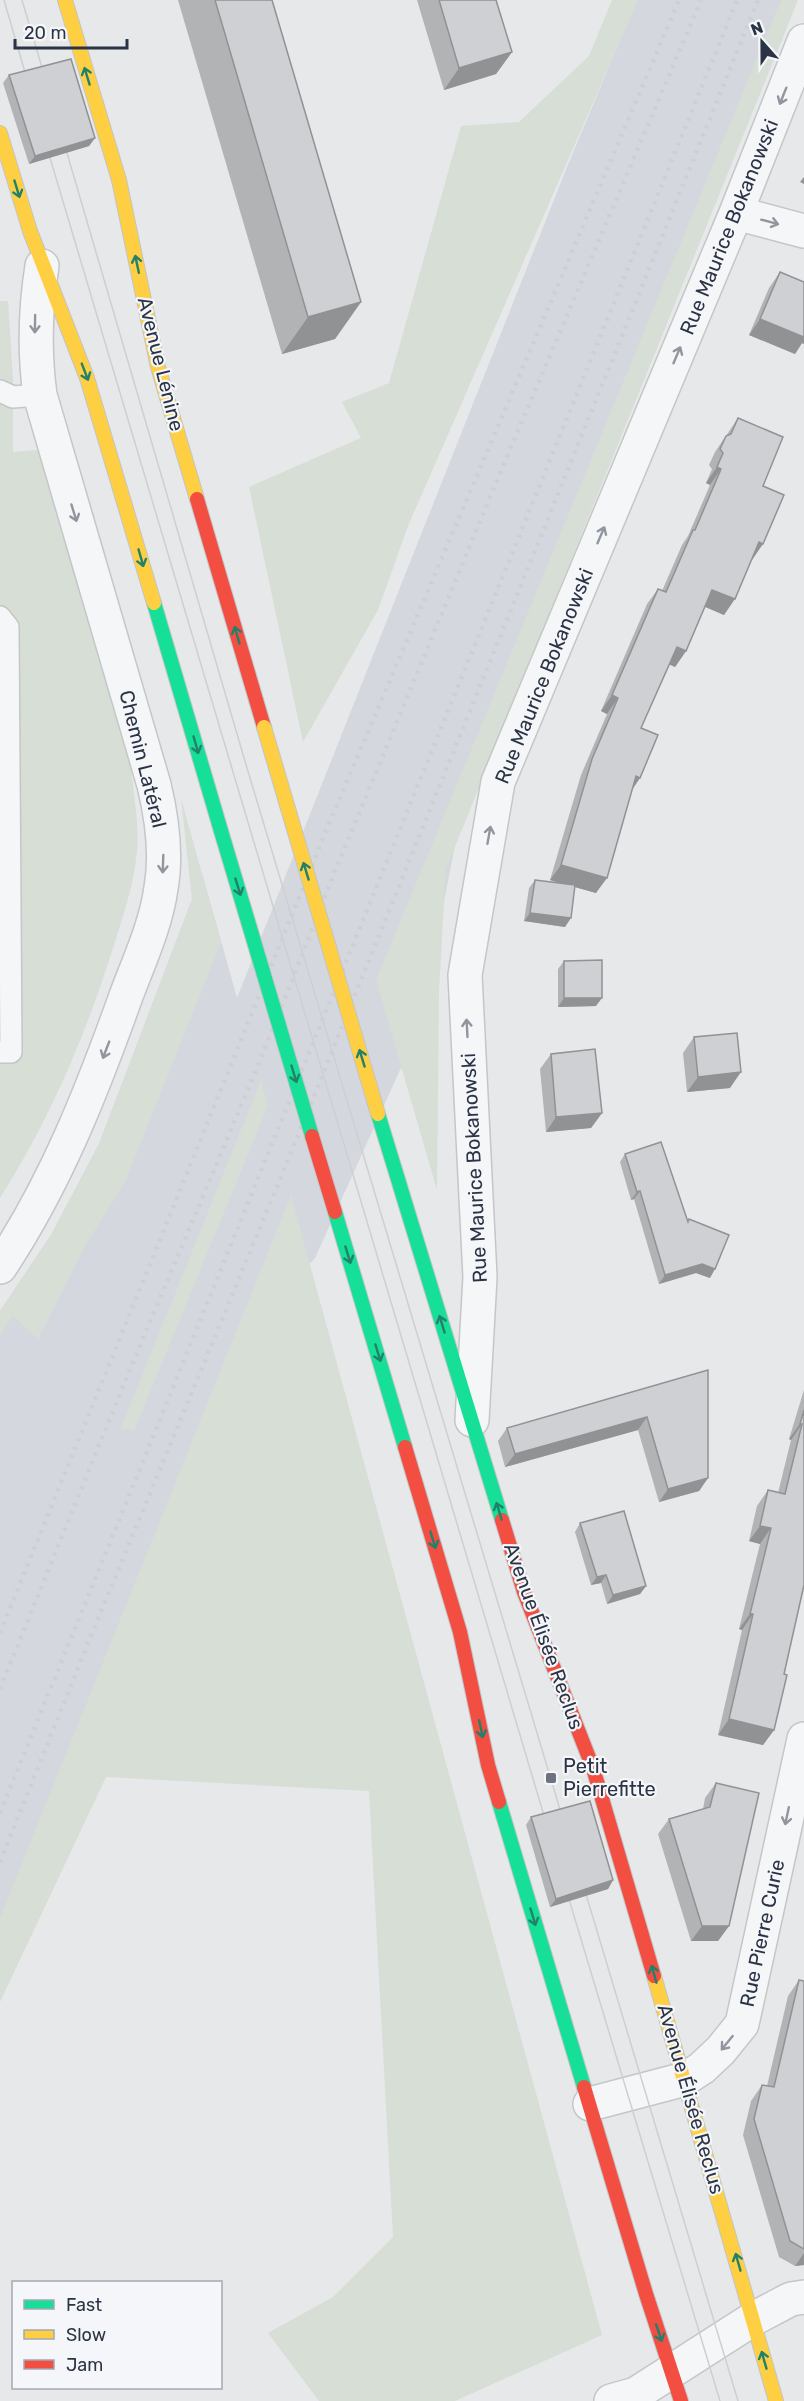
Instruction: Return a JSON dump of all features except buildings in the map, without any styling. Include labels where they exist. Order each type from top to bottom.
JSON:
[{"type":"main road","name":"Avenue Lénine","points":[[64,0],[119,180],[158,367],[378,1114]]},
{"type":"main road","points":[[0,133],[42,266],[87,378],[460,1632],[488,1765],[646,2294],[677,2387]]},
{"type":"main road","name":"Avenue Élisée Reclus","points":[[378,1114],[524,1592],[593,1768],[685,2079],[776,2401]]},
{"type":"street","name":"Rue Maurice Bokanowski","points":[[472,1422],[480,1277],[465,975],[498,782],[736,213],[804,41]]},
{"type":"street","points":[[736,213],[804,231]]},
{"type":"street","name":"Chemin Latéral","points":[[0,1267],[30,1221],[50,1184],[82,1113],[151,927],[162,887],[164,863],[161,818],[154,785],[40,395],[36,366],[35,315],[42,266]]},
{"type":"street","name":"Rue Pierre Curie","points":[[590,2104],[685,2079],[702,2068],[721,2050],[742,2024],[804,1739]]},
{"type":"street","points":[[611,2401],[677,2387],[753,2319],[791,2299],[804,2297]]},
{"type":"lane","points":[[0,391],[13,397],[40,395]]},
{"type":"lane","points":[[0,617],[8,627],[11,1040],[11,1052],[0,1052]]},
{"type":"shaded area","points":[[612,0],[638,0],[408,526],[378,610],[303,742],[249,487],[361,438],[342,402],[389,383],[461,126],[519,122],[589,56]]},
{"type":"shaded area","points":[[637,0],[785,0],[467,785],[423,1019],[315,1258],[272,1303],[0,1970],[0,1311],[51,1235],[99,1144],[202,873],[237,998],[567,167]]},
{"type":"shaded area","points":[[781,0],[798,0],[446,869],[439,990],[437,1190],[376,980]]},
{"type":"shaded area","points":[[0,301],[8,301],[13,381],[13,452],[38,450],[131,769],[137,841],[136,864],[128,900],[91,1014],[50,1108],[0,1198]]},
{"type":"shaded area","points":[[181,798],[221,943],[125,1182],[85,1246],[38,1339],[13,1316],[0,1335],[0,1311],[51,1235],[99,1144],[192,900]]},
{"type":"shaded area","points":[[261,1080],[268,1106],[134,1431],[121,1428]]},
{"type":"shaded area","points":[[291,1195],[602,2335],[455,2401],[319,2401],[268,2333],[333,2297],[393,2237],[369,1791],[106,1777],[0,2002],[0,1918]]},
{"type":"tram line","points":[[4,0],[29,86]]},
{"type":"tram line","points":[[22,0],[46,81]]},
{"type":"tram line","points":[[62,136],[247,768],[565,1826]]},
{"type":"tram line","points":[[45,141],[548,1829]]},
{"type":"tram line","points":[[582,1881],[738,2401]]},
{"type":"tram line","points":[[565,1886],[720,2401]]},
{"type":"railway","points":[[0,1633],[328,826],[679,0]]},
{"type":"railway","points":[[0,1689],[498,478],[701,0]]},
{"type":"railway","points":[[0,1813],[737,0]]},
{"type":"railway","points":[[0,1862],[286,1165],[758,0]]},
{"type":"traffic: fast","points":[[154,603],[221,831]]},
{"type":"traffic: fast","points":[[221,831],[312,1136]]},
{"type":"traffic: fast","points":[[378,1114],[502,1520]]},
{"type":"traffic: fast","points":[[335,1212],[405,1447]]},
{"type":"traffic: fast","points":[[499,1802],[584,2087]]},
{"type":"traffic: slow","points":[[65,0],[119,180],[158,367],[197,499]]},
{"type":"traffic: slow","points":[[0,133],[30,231],[87,378],[154,603]]},
{"type":"traffic: slow","points":[[264,727],[378,1114]]},
{"type":"traffic: slow","points":[[654,1976],[776,2401]]},
{"type":"traffic: jam","points":[[197,499],[264,727]]},
{"type":"traffic: jam","points":[[312,1136],[335,1212]]},
{"type":"traffic: jam","points":[[405,1447],[460,1632],[488,1765],[499,1802]]},
{"type":"traffic: jam","points":[[502,1520],[524,1592],[593,1768],[654,1976]]},
{"type":"traffic: jam","points":[[584,2087],[646,2294],[681,2401]]},
{"type":"place","name":"Petit Pierrefitte","points":[[551,1778]]}]
